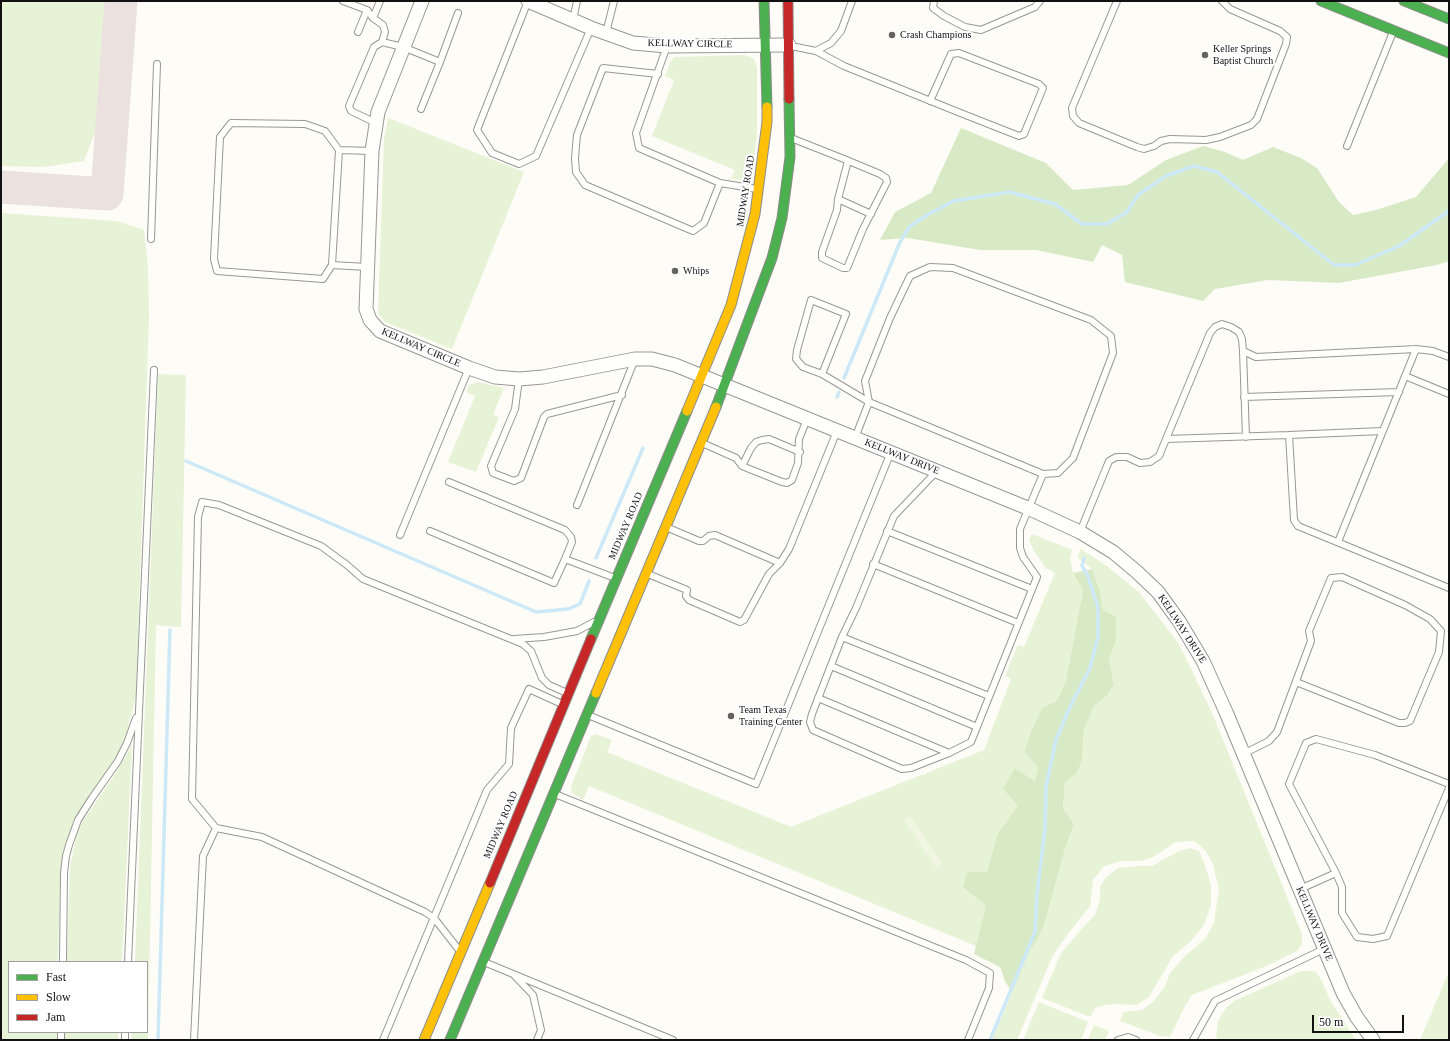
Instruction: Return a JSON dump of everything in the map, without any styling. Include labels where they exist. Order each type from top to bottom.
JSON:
[{"type":"main road","name":"MIDWAY ROAD","points":[[424,1040],[731,306],[756,214],[767,122],[764,1]]},
{"type":"main road","points":[[450,1040],[477,959],[553,794],[581,712],[666,527],[725,385],[772,258],[782,218],[790,157],[788,1]]},
{"type":"main road","points":[[1321,1],[1449,53]]},
{"type":"main road","points":[[1404,1],[1426,5],[1449,19]]},
{"type":"main road","points":[[564,705],[581,712]]},
{"type":"main road","points":[[460,952],[477,959]]},
{"type":"street","name":"KELLWAY CIRCLE","points":[[422,1],[378,112],[376,123],[372,151],[367,267],[366,310],[370,320],[380,331],[468,368],[495,377],[519,379],[543,377],[635,359],[652,359],[675,365],[725,385]]},
{"type":"street","name":"KELLWAY CIRCLE","points":[[528,1],[590,28],[632,42],[667,46],[789,46]]},
{"type":"street","name":"KELLWAY DRIVE","points":[[725,385],[1030,509],[1080,532],[1113,552],[1158,592],[1179,622],[1203,661],[1343,993],[1356,1016],[1373,1040]]},
{"type":"lane","points":[[343,1],[366,10],[373,18],[383,25],[385,32],[382,42],[374,47],[350,106],[351,111],[376,123]]},
{"type":"lane","points":[[373,18],[380,1]]},
{"type":"lane","points":[[528,1],[477,130],[492,153],[519,164],[536,156],[590,28]]},
{"type":"lane","points":[[573,20],[577,1]]},
{"type":"lane","points":[[606,33],[614,1]]},
{"type":"lane","points":[[816,51],[831,44],[841,31],[852,1]]},
{"type":"lane","points":[[934,1],[933,8],[944,16],[965,27],[981,30],[1035,7],[1040,1]]},
{"type":"lane","points":[[1117,1],[1072,108],[1072,116],[1079,123],[1144,149],[1154,146],[1161,141],[1170,139],[1206,140],[1220,138],[1251,126],[1257,119],[1280,61],[1287,37],[1280,31],[1230,9],[1222,1]]},
{"type":"lane","points":[[358,32],[366,10]]},
{"type":"lane","points":[[421,109],[458,13]]},
{"type":"lane","points":[[1347,146],[1394,31]]},
{"type":"lane","points":[[382,42],[403,47],[440,62]]},
{"type":"lane","points":[[667,46],[636,133],[639,148],[720,183],[758,190]]},
{"type":"lane","points":[[789,46],[816,51],[844,66],[930,101],[1019,136],[1024,134],[1044,88],[1038,84],[960,53],[951,54],[930,101]]},
{"type":"lane","points":[[151,239],[157,64]]},
{"type":"lane","points":[[658,74],[603,68],[577,135],[574,158],[576,172],[585,185],[693,231],[704,224],[720,183]]},
{"type":"lane","points":[[231,123],[306,124],[325,131],[339,150],[332,265],[323,279],[218,271],[214,259],[220,137],[231,123]]},
{"type":"lane","points":[[790,138],[848,161],[886,178],[887,182],[863,229],[847,268],[843,268],[822,258],[822,252],[837,210],[838,199],[848,161]]},
{"type":"lane","points":[[339,150],[372,151]]},
{"type":"lane","points":[[838,199],[871,214]]},
{"type":"lane","points":[[332,265],[367,267]]},
{"type":"lane","points":[[822,374],[846,314],[811,300],[797,350],[796,359],[803,366],[822,374],[869,402],[1044,474],[1058,473],[1073,458],[1113,353],[1111,336],[1091,320],[953,268],[930,267],[910,276],[890,318],[865,381],[869,402],[855,438]]},
{"type":"lane","points":[[1080,532],[1109,461],[1116,457],[1126,457],[1140,463],[1150,462],[1159,456],[1210,333],[1215,327],[1222,324],[1239,332],[1242,339],[1246,437]]},
{"type":"lane","points":[[1243,351],[1256,357],[1416,349],[1433,350],[1449,357]]},
{"type":"lane","points":[[1338,542],[1416,349]]},
{"type":"lane","points":[[577,505],[622,395],[635,359]]},
{"type":"lane","points":[[400,535],[468,368]]},
{"type":"lane","points":[[128,961],[154,370]]},
{"type":"lane","points":[[1405,376],[1449,394]]},
{"type":"lane","points":[[519,379],[516,409],[491,466],[493,473],[514,481],[521,478],[544,417],[547,414],[622,395]]},
{"type":"lane","points":[[1244,397],[1399,392]]},
{"type":"lane","points":[[701,442],[736,458],[742,466],[787,483],[792,480],[798,463],[800,452],[799,439],[807,418]]},
{"type":"lane","points":[[646,573],[687,591],[686,596],[689,600],[740,622],[746,618],[769,574],[780,563],[789,549],[837,431]]},
{"type":"lane","points":[[1166,439],[1382,431]]},
{"type":"lane","points":[[1289,435],[1294,520],[1298,526],[1449,588]]},
{"type":"lane","points":[[742,466],[751,448],[756,442],[762,440],[769,439],[800,452]]},
{"type":"lane","points":[[581,712],[756,784],[891,452]]},
{"type":"lane","points":[[937,471],[894,516],[856,608],[842,636],[810,722],[813,730],[902,769],[910,768],[949,753],[971,742],[1037,577],[1023,557],[1020,548],[1020,529],[1044,474]]},
{"type":"lane","points":[[430,531],[554,583],[572,542],[571,537],[565,530],[449,482]]},
{"type":"lane","points":[[460,952],[434,918],[425,912],[262,837],[216,828],[192,799],[198,517],[202,502],[219,505],[321,546],[363,579],[524,644],[531,651],[542,678],[549,685],[568,694]]},
{"type":"lane","points":[[666,527],[699,541],[703,541],[709,536],[714,535],[780,563]]},
{"type":"lane","points":[[887,531],[1032,589]]},
{"type":"lane","points":[[565,559],[616,579]]},
{"type":"lane","points":[[873,564],[1018,623]]},
{"type":"lane","points":[[1243,754],[1269,741],[1277,732],[1311,641],[1309,631],[1331,578],[1342,577],[1405,605],[1430,619],[1441,631],[1439,652],[1410,721],[1405,723],[1399,723],[1296,682]]},
{"type":"lane","points":[[512,640],[577,632],[599,620]]},
{"type":"lane","points":[[842,636],[989,696]]},
{"type":"lane","points":[[831,666],[977,727]]},
{"type":"lane","points":[[383,1040],[487,790],[509,764],[511,728],[530,689],[564,705]]},
{"type":"lane","points":[[818,698],[949,753]]},
{"type":"lane","points":[[63,961],[64,873],[69,845],[78,820],[118,761],[127,743],[138,710]]},
{"type":"lane","points":[[1449,784],[1375,755],[1316,739],[1306,743],[1289,784],[1336,873],[1342,887],[1342,913],[1356,937],[1373,939],[1386,936],[1449,788]]},
{"type":"lane","points":[[553,794],[966,960],[990,974],[989,988],[968,1040]]},
{"type":"lane","points":[[194,1040],[203,856],[216,828]]},
{"type":"lane","points":[[1300,889],[1336,873]]},
{"type":"lane","points":[[1193,1040],[1215,1001],[1324,949]]},
{"type":"lane","points":[[477,959],[673,1040]]},
{"type":"lane","points":[[514,974],[533,995],[541,1030],[538,1040]]},
{"type":"lane","points":[[1118,1040],[1128,1037],[1136,1040]]},
{"type":"green space","points":[[1,1],[105,1],[101,117],[84,161],[43,167],[1,166]]},
{"type":"green space","points":[[743,55],[754,59],[757,68],[757,134],[752,175],[746,180],[731,179],[735,170],[652,136],[674,80],[665,76],[671,61],[675,57]]},
{"type":"green space","points":[[388,118],[524,172],[452,349],[385,322],[378,313],[384,138]]},
{"type":"green space","points":[[961,128],[1046,163],[1073,190],[1128,185],[1166,160],[1203,146],[1225,152],[1243,160],[1273,147],[1301,158],[1317,168],[1339,202],[1353,215],[1376,210],[1416,197],[1449,158],[1449,261],[1437,265],[1339,283],[1268,280],[1215,289],[1203,301],[1125,282],[1122,255],[1102,245],[1093,262],[1036,250],[980,250],[908,238],[880,240],[895,212],[931,193]]},
{"type":"green space","points":[[1,213],[117,221],[144,230],[148,267],[149,317],[136,696],[127,732],[117,757],[76,818],[63,850],[60,883],[58,961],[8,961],[8,1033],[57,1033],[57,1040],[1,1040]]},
{"type":"green space","points":[[158,374],[186,375],[181,627],[156,625],[148,1040],[131,1040],[132,1033],[148,1033],[148,961],[135,961]]},
{"type":"green space","points":[[478,382],[504,388],[493,415],[499,417],[476,472],[448,462],[475,396],[468,393],[467,390],[469,385]]},
{"type":"green space","points":[[1032,534],[1072,550],[1070,558],[1073,573],[1083,590],[1066,681],[1057,701],[1042,708],[1032,729],[1024,752],[1038,767],[1035,781],[1015,768],[1018,805],[997,835],[987,872],[986,905],[976,946],[589,786],[583,800],[572,793],[571,787],[591,736],[595,734],[612,740],[607,752],[791,827],[984,750],[1011,679],[1005,676],[1018,645],[1024,647],[1055,573],[1046,568],[1034,551],[1029,540]]},
{"type":"green space","points":[[1081,549],[1108,567],[1139,592],[1179,644],[1213,715],[1302,934],[1302,944],[1297,951],[1269,965],[1192,995],[1170,1037],[1160,1036],[1120,1021],[1123,1012],[1142,1010],[1154,1001],[1165,986],[1170,973],[1185,956],[1205,939],[1214,923],[1219,889],[1213,864],[1205,850],[1194,841],[1176,842],[1153,857],[1141,861],[1120,861],[1103,867],[1093,880],[1090,906],[1053,955],[1017,1040],[992,1040],[1029,952],[1044,926],[1065,849],[1074,824],[1063,808],[1065,782],[1077,773],[1083,748],[1084,730],[1094,706],[1108,695],[1114,684],[1109,659],[1116,639],[1103,610],[1100,591],[1092,569],[1077,557]]},
{"type":"green space","points":[[1092,569],[1100,591],[1103,610],[1116,617],[1116,640],[1109,659],[1114,684],[1108,695],[1094,706],[1084,730],[1082,759],[1077,773],[1065,782],[1063,808],[1074,824],[1065,849],[1044,926],[1029,952],[1012,993],[1005,981],[1000,967],[974,954],[986,905],[963,887],[967,872],[987,872],[997,835],[1018,805],[1003,789],[1015,768],[1035,781],[1038,767],[1024,752],[1032,729],[1042,708],[1057,701],[1066,681],[1083,590],[1073,573]]},
{"type":"green space","points":[[132,745],[122,961],[67,961],[70,867],[78,828],[116,773]]},
{"type":"green space","points":[[910,816],[942,864],[936,868],[904,820]]},
{"type":"green space","points":[[1190,848],[1199,851],[1204,862],[1211,885],[1211,905],[1204,925],[1190,942],[1173,956],[1149,997],[1137,1005],[1104,1005],[1095,1008],[1090,1017],[1042,998],[1061,953],[1095,915],[1100,900],[1100,887],[1106,877],[1118,868],[1152,866],[1179,851]]},
{"type":"green space","points":[[1301,971],[1315,971],[1321,979],[1330,1000],[1356,1040],[1219,1040],[1216,1036],[1218,1021],[1226,1008],[1234,1001]]},
{"type":"green space","points":[[1449,971],[1449,1040],[1420,1040]]},
{"type":"green space","points":[[1039,1002],[1088,1022],[1081,1040],[1023,1040]]},
{"type":"green space","points":[[1094,1025],[1109,1031],[1105,1040],[1088,1040]]},
{"type":"green space","points":[[65,1033],[118,1033],[118,1040],[65,1040]]},
{"type":"waterway","points":[[844,378],[900,242],[910,226],[954,201],[1009,192],[1055,204],[1082,224],[1107,224],[1127,212],[1138,195],[1166,176],[1194,166],[1217,172],[1334,265],[1355,265],[1399,246],[1449,211]]},
{"type":"waterway","points":[[837,397],[839,392]]},
{"type":"waterway","points":[[596,558],[643,448]]},
{"type":"waterway","points":[[186,461],[536,612],[568,609],[580,604],[589,581]]},
{"type":"waterway","points":[[990,1040],[1035,932],[1037,894],[1045,829],[1046,786],[1056,740],[1070,707],[1090,668],[1098,637],[1098,607],[1087,574],[1082,566],[1084,558]]},
{"type":"waterway","points":[[158,1040],[170,630]]},
{"type":"taxiway","points":[[1,187],[107,194],[121,1]]},
{"type":"traffic: fast","points":[[764,1],[767,107]]},
{"type":"traffic: fast","points":[[1321,1],[1449,53]]},
{"type":"traffic: fast","points":[[1404,1],[1449,19]]},
{"type":"traffic: fast","points":[[716,407],[772,258],[782,218],[790,157],[789,99]]},
{"type":"traffic: fast","points":[[591,639],[687,411]]},
{"type":"traffic: fast","points":[[450,1040],[596,693]]},
{"type":"traffic: slow","points":[[687,411],[731,305],[755,214],[767,122],[767,107]]},
{"type":"traffic: slow","points":[[596,693],[716,407]]},
{"type":"traffic: slow","points":[[424,1040],[490,883]]},
{"type":"traffic: jam","points":[[788,1],[789,99]]},
{"type":"traffic: jam","points":[[490,883],[591,639]]},
{"type":"place","name":"Crash Champions","points":[[892,35]]},
{"type":"place","name":"Keller Springs Baptist Church","points":[[1205,55]]},
{"type":"place","name":"Whips","points":[[675,271]]},
{"type":"place","name":"Team Texas Training Center","points":[[731,716]]}]
